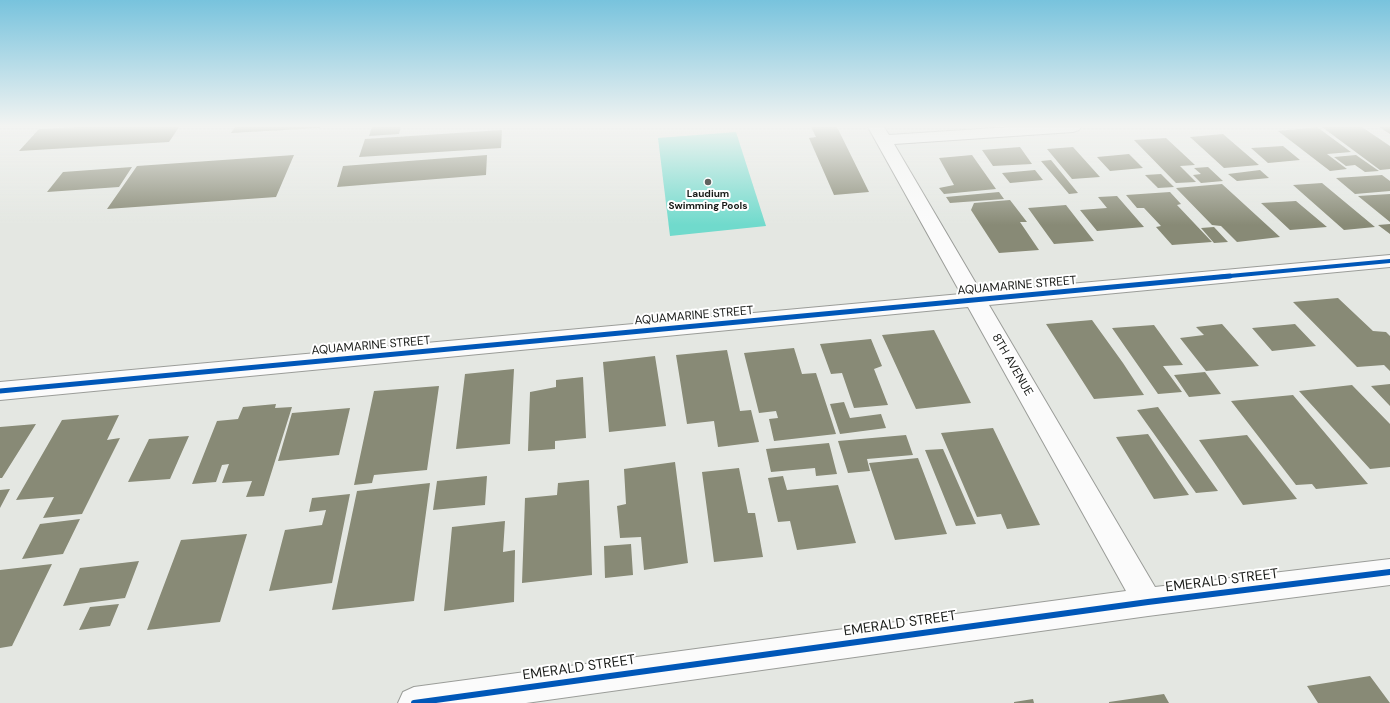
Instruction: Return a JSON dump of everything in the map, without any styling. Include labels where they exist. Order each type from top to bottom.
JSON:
[{"type":"street","name":"8TH AVENUE","points":[[895,160],[1148,602]]},
{"type":"street","name":"AQUAMARINE STREET","points":[[0,391],[1390,261]]},
{"type":"street","name":"EMERALD STREET","points":[[414,703],[1148,602],[1390,572]]},
{"type":"water","name":"Laudium Swimming Pools","points":[[661,160],[745,160],[766,226],[670,236]]},
{"type":"building","points":[[225,160],[292,160],[276,197],[107,209],[137,166]]},
{"type":"building","points":[[424,160],[487,160],[486,175],[337,187],[343,166]]},
{"type":"building","points":[[819,160],[853,160],[869,192],[834,195]]},
{"type":"building","points":[[940,160],[975,160],[996,189],[944,194],[939,188],[954,185]]},
{"type":"building","points":[[989,160],[1029,160],[1032,164],[993,166]]},
{"type":"building","points":[[1051,160],[1078,193],[1069,194],[1041,161]]},
{"type":"building","points":[[1056,160],[1085,160],[1100,177],[1072,179]]},
{"type":"building","points":[[1100,160],[1135,160],[1143,168],[1110,171]]},
{"type":"building","points":[[1153,160],[1189,160],[1195,165],[1180,166],[1196,182],[1176,183]]},
{"type":"building","points":[[1215,160],[1253,160],[1259,165],[1224,168]]},
{"type":"building","points":[[1264,160],[1300,160],[1268,163]]},
{"type":"building","points":[[1315,160],[1335,160],[1347,169],[1330,171]]},
{"type":"building","points":[[1338,160],[1363,160],[1379,171],[1365,172],[1355,165],[1346,166]]},
{"type":"building","points":[[1366,160],[1390,160],[1390,169],[1380,170]]},
{"type":"building","points":[[132,167],[119,187],[47,192],[63,172]]},
{"type":"building","points":[[1208,167],[1223,181],[1201,183],[1193,175],[1201,174],[1194,168]]},
{"type":"building","points":[[1035,170],[1043,180],[1010,183],[1002,173]]},
{"type":"building","points":[[1260,170],[1269,178],[1237,181],[1228,174]]},
{"type":"building","points":[[1161,174],[1174,187],[1158,188],[1145,175]]},
{"type":"building","points":[[1382,175],[1390,181],[1390,191],[1355,194],[1336,178]]},
{"type":"building","points":[[1322,183],[1375,227],[1344,230],[1293,185]]},
{"type":"building","points":[[1222,184],[1280,237],[1237,242],[1221,226],[1212,225],[1176,188]]},
{"type":"building","points":[[999,192],[1004,199],[950,203],[946,197]]},
{"type":"building","points":[[1170,192],[1181,204],[1177,205],[1212,242],[1172,245],[1156,227],[1161,226],[1144,208],[1137,208],[1126,195]]},
{"type":"building","points":[[1390,194],[1390,222],[1358,196]]},
{"type":"building","points":[[1117,196],[1144,227],[1097,231],[1080,210],[1107,208],[1098,197]]},
{"type":"building","points":[[1010,200],[1027,222],[1020,222],[1039,250],[999,253],[971,210],[974,203]]},
{"type":"building","points":[[1296,201],[1327,227],[1290,230],[1261,203]]},
{"type":"building","points":[[1066,205],[1094,241],[1054,244],[1028,208]]},
{"type":"building","points":[[1390,224],[1390,234],[1378,225]]},
{"type":"building","points":[[1214,227],[1228,242],[1214,243],[1201,228]]},
{"type":"building","points":[[1338,298],[1373,331],[1386,332],[1390,336],[1390,371],[1384,365],[1357,367],[1293,302]]},
{"type":"building","points":[[1092,320],[1144,395],[1094,399],[1046,324]]},
{"type":"building","points":[[1222,324],[1259,366],[1206,371],[1180,338],[1204,335],[1196,327]]},
{"type":"building","points":[[1295,324],[1316,346],[1272,351],[1252,328]]},
{"type":"building","points":[[1154,325],[1183,365],[1163,366],[1182,392],[1158,394],[1112,328]]},
{"type":"building","points":[[934,330],[971,403],[916,409],[882,335]]},
{"type":"building","points":[[871,339],[882,366],[874,369],[888,405],[854,408],[842,373],[831,374],[820,344]]},
{"type":"building","points":[[794,348],[802,374],[816,373],[836,434],[774,441],[769,419],[778,418],[776,411],[759,413],[744,353]]},
{"type":"building","points":[[727,350],[740,411],[751,410],[759,442],[718,447],[714,421],[687,424],[676,355]]},
{"type":"building","points":[[655,356],[666,426],[609,432],[603,362]]},
{"type":"building","points":[[514,369],[510,444],[456,449],[465,374]]},
{"type":"building","points":[[1205,372],[1221,394],[1189,397],[1174,375]]},
{"type":"building","points":[[583,377],[586,438],[555,441],[555,449],[528,451],[530,392],[556,387],[556,380]]},
{"type":"building","points":[[1390,384],[1390,406],[1371,386]]},
{"type":"building","points":[[1352,385],[1390,424],[1390,467],[1370,469],[1299,391]]},
{"type":"building","points":[[439,386],[427,470],[374,475],[372,483],[354,485],[374,391]]},
{"type":"building","points":[[1293,395],[1368,484],[1316,489],[1312,484],[1296,485],[1231,401]]},
{"type":"building","points":[[844,402],[850,418],[881,414],[886,428],[840,434],[830,404]]},
{"type":"building","points":[[276,404],[275,408],[292,407],[264,496],[246,497],[252,481],[222,483],[229,464],[222,465],[216,482],[192,484],[217,421],[238,419],[243,407]]},
{"type":"building","points":[[1158,407],[1218,491],[1196,493],[1137,410]]},
{"type":"building","points":[[350,408],[339,455],[278,461],[292,413]]},
{"type":"building","points":[[119,415],[107,440],[120,438],[82,514],[43,518],[54,497],[16,500],[62,420]]},
{"type":"building","points":[[36,424],[2,478],[0,478],[0,427]]},
{"type":"building","points":[[993,428],[1040,525],[1007,529],[1001,514],[977,517],[941,433]]},
{"type":"building","points":[[1148,434],[1189,495],[1154,499],[1116,437]]},
{"type":"building","points":[[906,435],[913,455],[867,459],[870,471],[848,473],[838,441]]},
{"type":"building","points":[[1247,435],[1297,499],[1243,505],[1199,440]]},
{"type":"building","points":[[189,436],[170,479],[128,482],[149,439]]},
{"type":"building","points":[[829,443],[837,474],[816,476],[815,468],[771,472],[766,449]]},
{"type":"building","points":[[943,449],[976,524],[956,526],[925,450]]},
{"type":"building","points":[[918,458],[947,534],[895,540],[869,463]]},
{"type":"building","points":[[675,462],[688,563],[644,570],[641,537],[620,538],[617,506],[626,504],[624,469]]},
{"type":"building","points":[[739,468],[748,513],[755,513],[763,557],[714,562],[702,472]]},
{"type":"building","points":[[487,476],[485,505],[433,510],[437,481]]},
{"type":"building","points":[[783,476],[787,490],[838,485],[856,543],[797,550],[790,521],[778,522],[768,478]]},
{"type":"building","points":[[589,480],[592,575],[522,583],[525,498],[557,495],[558,483]]},
{"type":"building","points":[[430,483],[414,601],[332,610],[357,491]]},
{"type":"building","points":[[10,489],[0,508],[0,490]]},
{"type":"building","points":[[350,494],[332,583],[269,591],[285,530],[322,525],[326,510],[309,512],[312,498]]},
{"type":"building","points":[[80,519],[63,554],[22,559],[40,524]]},
{"type":"building","points":[[505,521],[503,552],[515,550],[514,602],[444,611],[452,527]]},
{"type":"building","points":[[247,534],[220,622],[147,630],[181,540]]},
{"type":"building","points":[[631,544],[633,575],[605,578],[604,546]]},
{"type":"building","points":[[139,561],[125,598],[63,606],[80,568]]},
{"type":"building","points":[[52,564],[12,646],[0,648],[0,570]]},
{"type":"building","points":[[119,604],[110,626],[79,630],[90,607]]},
{"type":"building","points":[[1370,676],[1390,703],[1318,703],[1307,686]]},
{"type":"building","points":[[1164,694],[1169,703],[1109,703],[1109,702]]},
{"type":"building","points":[[1033,699],[1034,703],[1014,703],[1014,702]]},
{"type":"cycle path","points":[[0,391],[1390,261]]},
{"type":"cycle path","points":[[414,703],[1148,602],[1390,572]]},
{"type":"place","name":"Laudium Swimming Pools","points":[[708,182]]}]
